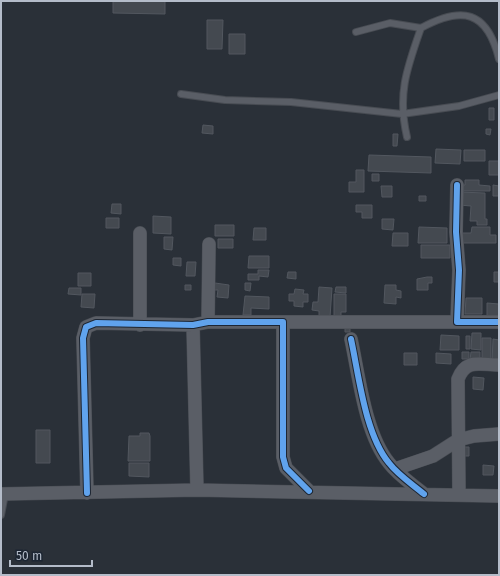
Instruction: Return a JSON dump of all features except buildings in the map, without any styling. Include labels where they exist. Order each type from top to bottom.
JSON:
[{"type":"street","points":[[457,185],[456,232],[459,270],[457,322]]},
{"type":"street","points":[[140,233],[140,325]]},
{"type":"street","points":[[208,322],[209,244]]},
{"type":"street","points":[[87,492],[83,331],[86,327],[96,323],[193,325],[208,322],[499,322]]},
{"type":"street","points":[[283,322],[283,457],[286,468],[309,491]]},
{"type":"street","points":[[193,325],[197,490]]},
{"type":"street","points":[[351,339],[369,421],[381,453],[394,469],[424,494]]},
{"type":"street","points":[[459,495],[458,379],[461,371],[469,364],[499,365]]},
{"type":"street","points":[[394,469],[433,456],[458,440],[474,436],[499,434]]},
{"type":"street","points":[[3,494],[197,490],[309,491],[499,496]]},
{"type":"lane","points":[[356,32],[390,23],[421,28],[449,16],[460,14],[471,16],[484,26],[491,36],[499,59]]},
{"type":"lane","points":[[407,137],[402,114],[406,72],[421,28]]},
{"type":"lane","points":[[181,94],[225,100],[291,102],[402,114],[459,106],[499,95]]},
{"type":"lane","points":[[1,515],[3,494]]},
{"type":"cycle path","points":[[457,185],[456,232],[459,270],[457,322],[499,322]]},
{"type":"cycle path","points":[[87,493],[83,338],[86,327],[96,323],[193,325],[208,322],[283,322],[283,457],[286,468],[309,491]]},
{"type":"cycle path","points":[[351,339],[360,387],[374,437],[389,463],[424,494]]}]
